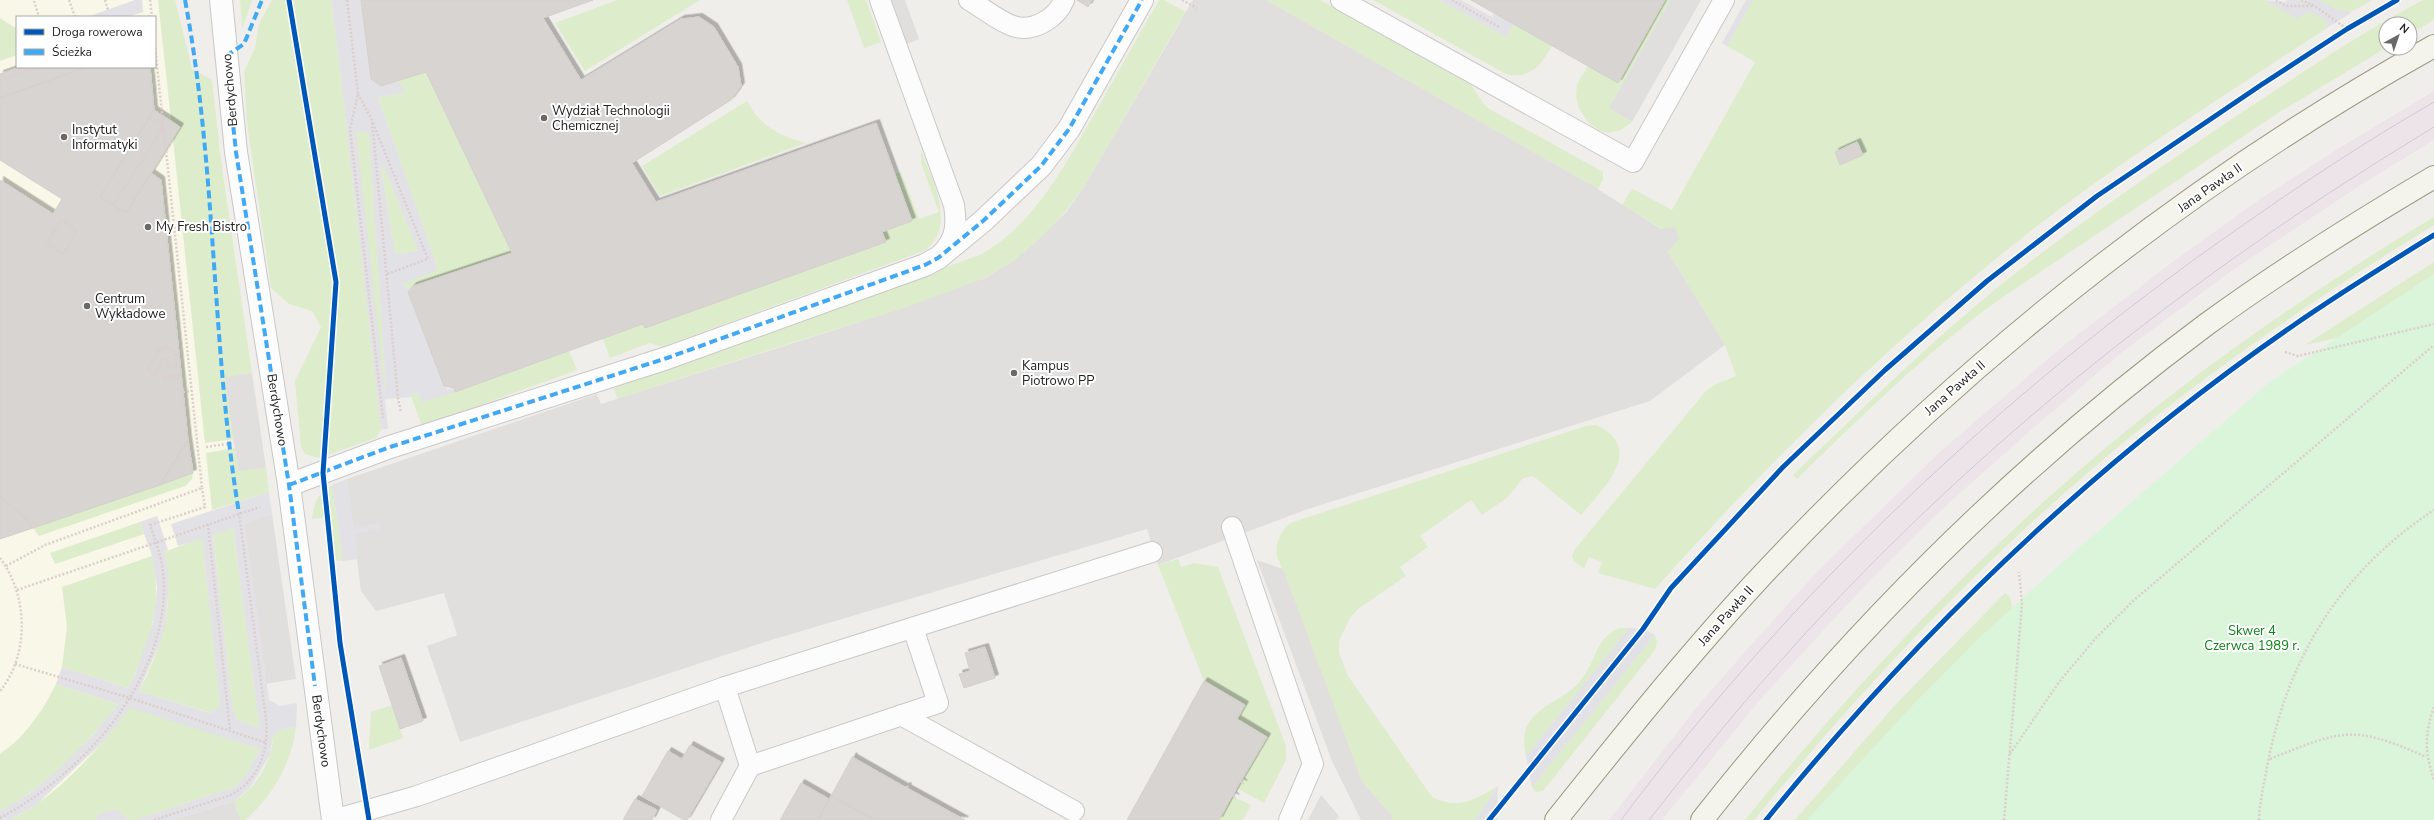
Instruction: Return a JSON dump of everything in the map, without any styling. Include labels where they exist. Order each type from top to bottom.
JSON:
[{"type":"main road","name":"Jana Pawła II","points":[[1556,820],[1663,688],[1758,580],[1875,462],[1975,369],[2065,295],[2186,204],[2323,112],[2434,46]]},
{"type":"main road","points":[[1702,820],[1799,702],[1848,648],[1927,566],[2060,444],[2207,324],[2299,261],[2434,177]]},
{"type":"street","name":"Berdychowo","points":[[221,0],[236,152],[289,485],[333,820]]},
{"type":"street","points":[[289,485],[387,448],[667,358],[925,265],[938,258],[983,221],[1041,166],[1069,129],[1142,0]]},
{"type":"lane","points":[[880,0],[954,205],[956,220],[954,234],[948,247],[938,258]]},
{"type":"lane","points":[[969,0],[1013,27],[1036,26],[1050,20],[1064,0]]},
{"type":"lane","points":[[1341,0],[1633,162],[1724,0]]},
{"type":"lane","points":[[1232,527],[1313,764],[1289,820]]},
{"type":"lane","points":[[333,820],[417,796],[725,687],[1152,552]]},
{"type":"lane","points":[[721,820],[750,766],[938,703],[913,628]]},
{"type":"lane","points":[[725,687],[750,766]]},
{"type":"lane","points":[[901,715],[1074,811]]},
{"type":"path","points":[[69,0],[75,16]]},
{"type":"path","points":[[105,0],[108,10]]},
{"type":"path","points":[[150,0],[152,16]]},
{"type":"path","points":[[347,0],[358,94],[350,129],[387,448]]},
{"type":"path","points":[[1182,0],[1197,8]]},
{"type":"path","points":[[1452,0],[1499,27]]},
{"type":"path","points":[[2276,0],[2286,6],[2315,6]]},
{"type":"path","points":[[2301,0],[2315,6],[2347,29]]},
{"type":"path","points":[[34,1],[39,16]]},
{"type":"path","points":[[0,818],[40,793],[83,756],[120,714],[146,666],[162,612],[164,586],[156,542],[150,525],[205,506],[156,56]]},
{"type":"path","points":[[0,80],[37,68]]},
{"type":"path","points":[[73,68],[77,71]]},
{"type":"path","points":[[358,94],[372,120],[428,259],[387,274]]},
{"type":"path","points":[[150,118],[164,126]]},
{"type":"path","points":[[372,120],[398,398]]},
{"type":"path","points":[[113,205],[164,126]]},
{"type":"path","points":[[61,220],[77,231],[63,254],[47,243],[61,220]]},
{"type":"path","points":[[2285,352],[2298,356],[2434,324]]},
{"type":"path","points":[[2010,754],[2059,682],[2095,639],[2133,601],[2434,345]]},
{"type":"path","points":[[166,347],[172,349],[176,354],[177,366],[168,366],[168,359],[164,359],[155,374],[147,369],[160,349],[166,347]]},
{"type":"path","points":[[180,375],[180,378],[164,380],[164,377],[180,375]]},
{"type":"path","points":[[183,392],[192,391]]},
{"type":"path","points":[[206,447],[234,443]]},
{"type":"path","points":[[6,566],[46,544],[202,488]]},
{"type":"path","points":[[2259,820],[2269,759],[2278,717],[2292,678],[2314,633],[2339,598],[2373,558],[2413,524],[2434,510]]},
{"type":"path","points":[[17,590],[247,511]]},
{"type":"path","points":[[154,820],[231,796],[239,791],[259,764],[267,743],[239,513]]},
{"type":"path","points":[[208,524],[230,730]]},
{"type":"path","points":[[0,558],[6,566],[17,590],[22,614],[21,640],[15,664],[0,691]]},
{"type":"path","points":[[2004,820],[2022,604],[2019,572]]},
{"type":"path","points":[[15,664],[130,698],[267,743]]},
{"type":"path","points":[[2434,707],[2427,737],[2426,757],[2434,780]]},
{"type":"path","points":[[2269,759],[2323,738],[2349,733],[2365,734],[2396,743],[2426,757]]},
{"type":"shaded area","points":[[0,0],[168,0],[242,557],[56,820],[0,820]]},
{"type":"shaded area","points":[[135,0],[142,0],[143,12],[131,16],[90,16]]},
{"type":"shaded area","points":[[332,0],[361,0],[371,79],[381,86],[398,80],[405,93],[378,97],[438,270],[404,283],[406,289],[413,286],[408,292],[444,386],[448,389],[454,388],[455,392],[421,403],[418,393],[411,394],[411,397],[385,399],[388,429],[381,430]],"holes":[[[356,131],[369,133],[385,392]],[[384,167],[418,251],[395,254],[381,168]]]},
{"type":"shaded area","points":[[892,0],[905,0],[919,39],[907,44]]},
{"type":"shaded area","points":[[1193,0],[1266,0],[1588,183],[1661,229],[1675,227],[1679,239],[1668,252],[1725,345],[1650,401],[1308,509],[1158,565],[1147,529],[771,640],[460,742],[427,646],[457,635],[444,593],[376,611],[361,591],[347,479],[597,394],[601,404],[907,307],[987,277],[1012,262],[1035,243],[1067,211],[1084,187]]},
{"type":"shaded area","points":[[1439,0],[1461,0],[1492,17],[1494,13],[1514,24],[1506,37]]},
{"type":"shaded area","points":[[1670,0],[1701,0],[1632,122],[1609,108]]},
{"type":"shaded area","points":[[1746,0],[1753,0],[1727,46],[1722,43]]},
{"type":"shaded area","points":[[2264,0],[2285,2],[2287,0],[2319,0],[2338,10],[2352,12],[2327,28],[2326,20],[2308,11],[2298,19]]},
{"type":"shaded area","points":[[2434,91],[2434,140],[2359,186],[2230,272],[2121,353],[2023,437],[1937,514],[1872,578],[1764,695],[1662,820],[1609,820],[1700,703],[1759,636],[1817,572],[1943,449],[2063,346],[2171,263],[2260,199],[2339,148]]},
{"type":"shaded area","points":[[252,373],[266,468],[238,471],[225,377]]},
{"type":"shaded area","points":[[347,479],[354,528],[379,523],[380,529],[355,534],[358,559],[343,561],[332,485]]},
{"type":"shaded area","points":[[269,492],[272,514],[245,524],[269,700],[280,706],[297,703],[296,727],[282,729],[273,736],[270,755],[249,789],[234,801],[174,820],[135,820],[235,787],[247,773],[260,749],[130,708],[102,743],[36,805],[10,820],[0,820],[0,811],[29,794],[61,767],[92,736],[118,704],[56,684],[62,667],[128,688],[136,672],[153,623],[157,588],[152,556],[140,522],[157,516],[168,550],[164,552],[168,569],[169,588],[165,625],[160,643],[139,691],[206,712],[211,713],[218,708],[220,703],[202,539],[178,546],[171,524]],"holes":[[[233,528],[260,729],[237,720],[232,706],[213,535]]]},
{"type":"shaded area","points":[[272,514],[296,679],[265,684],[244,523]]},
{"type":"shaded area","points":[[1257,560],[1283,569],[1362,781],[1393,817],[1391,820],[1361,820],[1332,761]]},
{"type":"shaded area","points":[[1629,628],[1643,629],[1655,635],[1532,787],[1526,756]]},
{"type":"shaded area","points":[[1498,786],[1497,820],[1475,820]]},
{"type":"shaded area","points":[[1321,795],[1339,816],[1336,820],[1308,820]]},
{"type":"shaded area","points":[[234,801],[240,820],[174,820]]},
{"type":"shaded area","points":[[116,809],[129,820],[96,820],[99,814]]},
{"type":"green space","points":[[158,0],[175,0],[192,69],[212,80],[222,168],[252,373],[225,378],[234,439],[205,443],[173,139],[180,127],[171,120]]},
{"type":"green space","points":[[240,0],[252,0],[242,29]]},
{"type":"green space","points":[[272,0],[332,0],[381,430],[376,438],[319,458],[305,454],[301,447],[295,381],[321,327],[312,311],[289,304],[271,288],[247,123],[244,72],[255,48],[259,24]]},
{"type":"green space","points":[[617,0],[700,0],[585,71],[555,23]]},
{"type":"green space","points":[[847,0],[866,0],[881,42],[864,48]]},
{"type":"green space","points":[[1159,0],[1164,0],[1193,16],[1180,21],[1084,187],[1042,238],[1022,255],[991,274],[947,294],[617,399],[614,388],[982,254],[1001,241],[1019,225],[1034,208],[1061,171]]},
{"type":"green space","points":[[1266,0],[1320,0],[1471,85],[1486,107],[1603,172],[1603,180],[1586,210],[1588,183]]},
{"type":"green space","points":[[1373,0],[1439,0],[1506,37],[1514,24],[1552,46],[1539,65],[1528,73],[1522,75],[1506,74]]},
{"type":"green space","points":[[1665,0],[1670,0],[1609,108],[1632,122],[1621,130],[1608,133],[1598,130],[1587,121],[1579,108],[1576,96],[1577,84],[1588,66]]},
{"type":"green space","points":[[1753,0],[2264,0],[2298,18],[2308,11],[2326,20],[2327,28],[2141,151],[2032,230],[1981,271],[1883,356],[1789,446],[1655,589],[1598,573],[1602,562],[1589,557],[1584,569],[1574,561],[1572,556],[1575,549],[1706,391],[1714,385],[1736,376],[1725,345],[1668,252],[1679,239],[1634,212],[1612,225],[1627,196],[1633,189],[1672,210],[1755,62],[1727,46]]},
{"type":"green space","points":[[2319,0],[2372,0],[2357,9],[2346,12],[2335,9]]},
{"type":"green space","points":[[2423,0],[2434,0],[2434,20],[2418,29],[2418,16],[2393,16]]},
{"type":"green space","points":[[0,18],[16,28],[16,55],[0,61]]},
{"type":"green space","points":[[2378,26],[2378,53],[2278,113],[2000,299],[1946,341],[1895,385],[1797,479],[1793,475],[1945,332],[2028,263],[2152,173],[2312,66]]},
{"type":"green space","points":[[426,72],[512,253],[406,289],[404,282],[438,270],[378,97],[405,93],[398,80]]},
{"type":"green space","points":[[747,101],[758,117],[771,129],[787,137],[806,143],[660,196],[642,166]]},
{"type":"green space","points":[[355,131],[369,132],[386,389],[384,393]]},
{"type":"green space","points":[[921,150],[936,188],[941,215],[940,227],[935,239],[926,250],[662,347],[650,343],[610,358],[603,339],[643,324],[645,328],[886,242],[882,232],[894,174],[901,172],[919,219],[939,212],[921,163]]},
{"type":"green space","points":[[381,167],[384,167],[418,251],[395,254]]},
{"type":"green space","points":[[2434,217],[2434,225],[2275,328],[2161,412],[2074,485],[2024,529],[1976,575],[1884,670],[1796,769],[1754,820],[1745,820],[1793,762],[1894,649],[2001,541],[2057,490],[2115,440],[2205,369],[2269,323],[2367,258]]},
{"type":"green space","points":[[2434,262],[2434,316],[2305,345]]},
{"type":"green space","name":"Skwer 4 Czerwca 1989 r.","points":[[2434,274],[2434,820],[1807,820],[1907,711],[1979,638],[2049,574],[2271,381]]},
{"type":"green space","points":[[569,351],[577,370],[422,426],[410,394],[418,393],[421,403]]},
{"type":"green space","points":[[1596,425],[1611,434],[1618,445],[1619,457],[1616,469],[1608,482],[1581,515],[1533,476],[1523,478],[1507,498],[1482,515],[1471,500],[1420,536],[1428,547],[1400,567],[1406,576],[1358,609],[1350,618],[1339,641],[1339,653],[1348,676],[1432,797],[1450,803],[1466,802],[1498,786],[1475,820],[1391,820],[1392,816],[1362,781],[1277,556],[1277,546],[1283,530],[1290,523],[1586,426]]},
{"type":"green space","points":[[235,448],[238,471],[266,468],[269,492],[212,510],[206,453]]},
{"type":"green space","points":[[193,473],[192,479],[185,486],[39,536],[33,528]]},
{"type":"green space","points":[[332,485],[343,561],[332,560],[326,517],[312,519],[314,508],[320,495]]},
{"type":"green space","points":[[140,522],[144,534],[55,564],[50,553]]},
{"type":"green space","points":[[233,528],[260,729],[237,720],[232,706],[213,534]]},
{"type":"green space","points":[[202,538],[220,703],[218,708],[211,713],[139,691],[154,658],[165,623],[168,588],[164,552]]},
{"type":"green space","points":[[152,556],[156,590],[152,624],[143,656],[128,688],[62,667],[67,627],[62,587]]},
{"type":"green space","points":[[1178,559],[1181,567],[1194,563],[1218,567],[1286,746],[1286,760],[1264,803],[1237,788],[1240,782],[1244,784],[1241,781],[1267,737],[1237,719],[1245,705],[1204,681],[1158,565]]},
{"type":"green space","points":[[2005,593],[2010,597],[2012,606],[1994,820],[1795,820],[1897,703]]},
{"type":"green space","points":[[1620,628],[1629,628],[1526,756],[1524,737],[1527,726],[1532,718],[1538,712],[1575,687],[1586,673],[1601,643],[1612,632]]},
{"type":"green space","points":[[1655,635],[1657,643],[1655,650],[1543,791],[1536,792],[1532,787]]},
{"type":"green space","points":[[56,684],[118,704],[93,735],[65,764],[34,790],[0,811],[0,754],[18,739],[32,723],[39,714]]},
{"type":"green space","points":[[392,705],[403,738],[369,750],[371,712]]},
{"type":"green space","points":[[130,707],[260,749],[247,773],[235,787],[135,820],[129,820],[116,809],[99,814],[96,820],[10,820],[28,810],[61,785],[76,771]]},
{"type":"green space","points":[[296,727],[290,754],[280,778],[256,810],[246,820],[240,820],[234,801],[242,796],[256,782],[270,755],[273,736],[282,729]]},
{"type":"green space","points":[[1232,796],[1251,805],[1243,820],[1219,820]]},
{"type":"building","points":[[361,0],[593,0],[543,18],[581,80],[681,19],[699,17],[714,27],[738,67],[741,86],[731,100],[632,163],[656,202],[876,123],[912,221],[882,232],[886,242],[645,328],[643,324],[455,392],[454,388],[444,386],[408,292],[413,286],[512,253],[426,72],[381,86],[371,79]]},
{"type":"building","points":[[1077,0],[1092,0],[1088,7]]},
{"type":"building","points":[[1471,0],[1665,0],[1618,83]]},
{"type":"building","points":[[17,68],[87,68],[0,98],[0,74]]},
{"type":"building","name":"Centrum Wykładowe","points":[[84,68],[150,68],[154,110],[100,197],[126,213],[151,173],[161,180],[188,440],[160,485],[33,528],[0,497],[0,180],[53,214],[62,199],[0,160],[0,98]]},
{"type":"building","points":[[154,110],[180,127],[126,213],[100,197]]},
{"type":"building","points":[[1857,142],[1863,155],[1840,165],[1835,152]]},
{"type":"building","points":[[188,440],[193,473],[160,485]]},
{"type":"building","points":[[0,497],[23,516],[33,528],[0,539]]},
{"type":"building","points":[[985,647],[995,678],[964,688],[959,674],[970,671],[965,653]]},
{"type":"building","points":[[401,658],[423,721],[400,729],[379,666]]},
{"type":"building","points":[[1204,681],[1245,705],[1237,719],[1267,737],[1241,781],[1244,784],[1240,782],[1233,795],[1236,798],[1232,796],[1219,820],[1127,820]]},
{"type":"building","points":[[690,745],[721,762],[687,820],[684,820],[642,796],[668,751],[682,759]]},
{"type":"building","points":[[853,756],[854,758],[905,787],[908,786],[907,788],[965,820],[875,820],[831,796]]},
{"type":"building","points":[[801,783],[829,799],[818,820],[780,820]]},
{"type":"building","points":[[831,796],[875,820],[818,820]]},
{"type":"building","points":[[635,799],[657,810],[652,820],[623,820]]},
{"type":"tram line","points":[[1621,820],[1687,736],[1756,655],[1829,576],[1905,501],[1984,428],[2065,359],[2149,293],[2284,196],[2383,132],[2434,102]]},
{"type":"tram line","points":[[1649,820],[1744,703],[1850,586],[1925,511],[2004,439],[2085,371],[2169,305],[2255,243],[2434,127]]},
{"type":"marked path","points":[[185,0],[203,128],[223,385],[239,513]]},
{"type":"marked path","points":[[226,56],[244,44],[262,0]]},
{"type":"marked path","points":[[289,485],[387,448],[667,358],[925,265],[938,258],[983,221],[1041,166],[1069,129],[1142,0]]},
{"type":"marked path","points":[[227,67],[236,152],[289,485],[315,686]]},
{"type":"cycle path","points":[[289,0],[336,282],[323,473],[340,643],[369,820]]},
{"type":"cycle path","points":[[1489,820],[1643,629],[1671,588],[1783,467],[1885,370],[1987,281],[2097,196],[2261,85],[2347,29],[2397,0]]},
{"type":"cycle path","points":[[1766,820],[1824,751],[1947,617],[2012,554],[2080,493],[2149,434],[2220,378],[2311,313],[2434,235]]},
{"type":"place","name":"Wydział Technologii Chemicznej","points":[[544,118]]},
{"type":"place","name":"Instytut Informatyki","points":[[64,137]]},
{"type":"place","name":"My Fresh Bistro","points":[[148,227]]},
{"type":"place","name":"Centrum Wykładowe","points":[[87,306]]},
{"type":"place","name":"Kampus Piotrowo PP","points":[[1014,373]]}]
